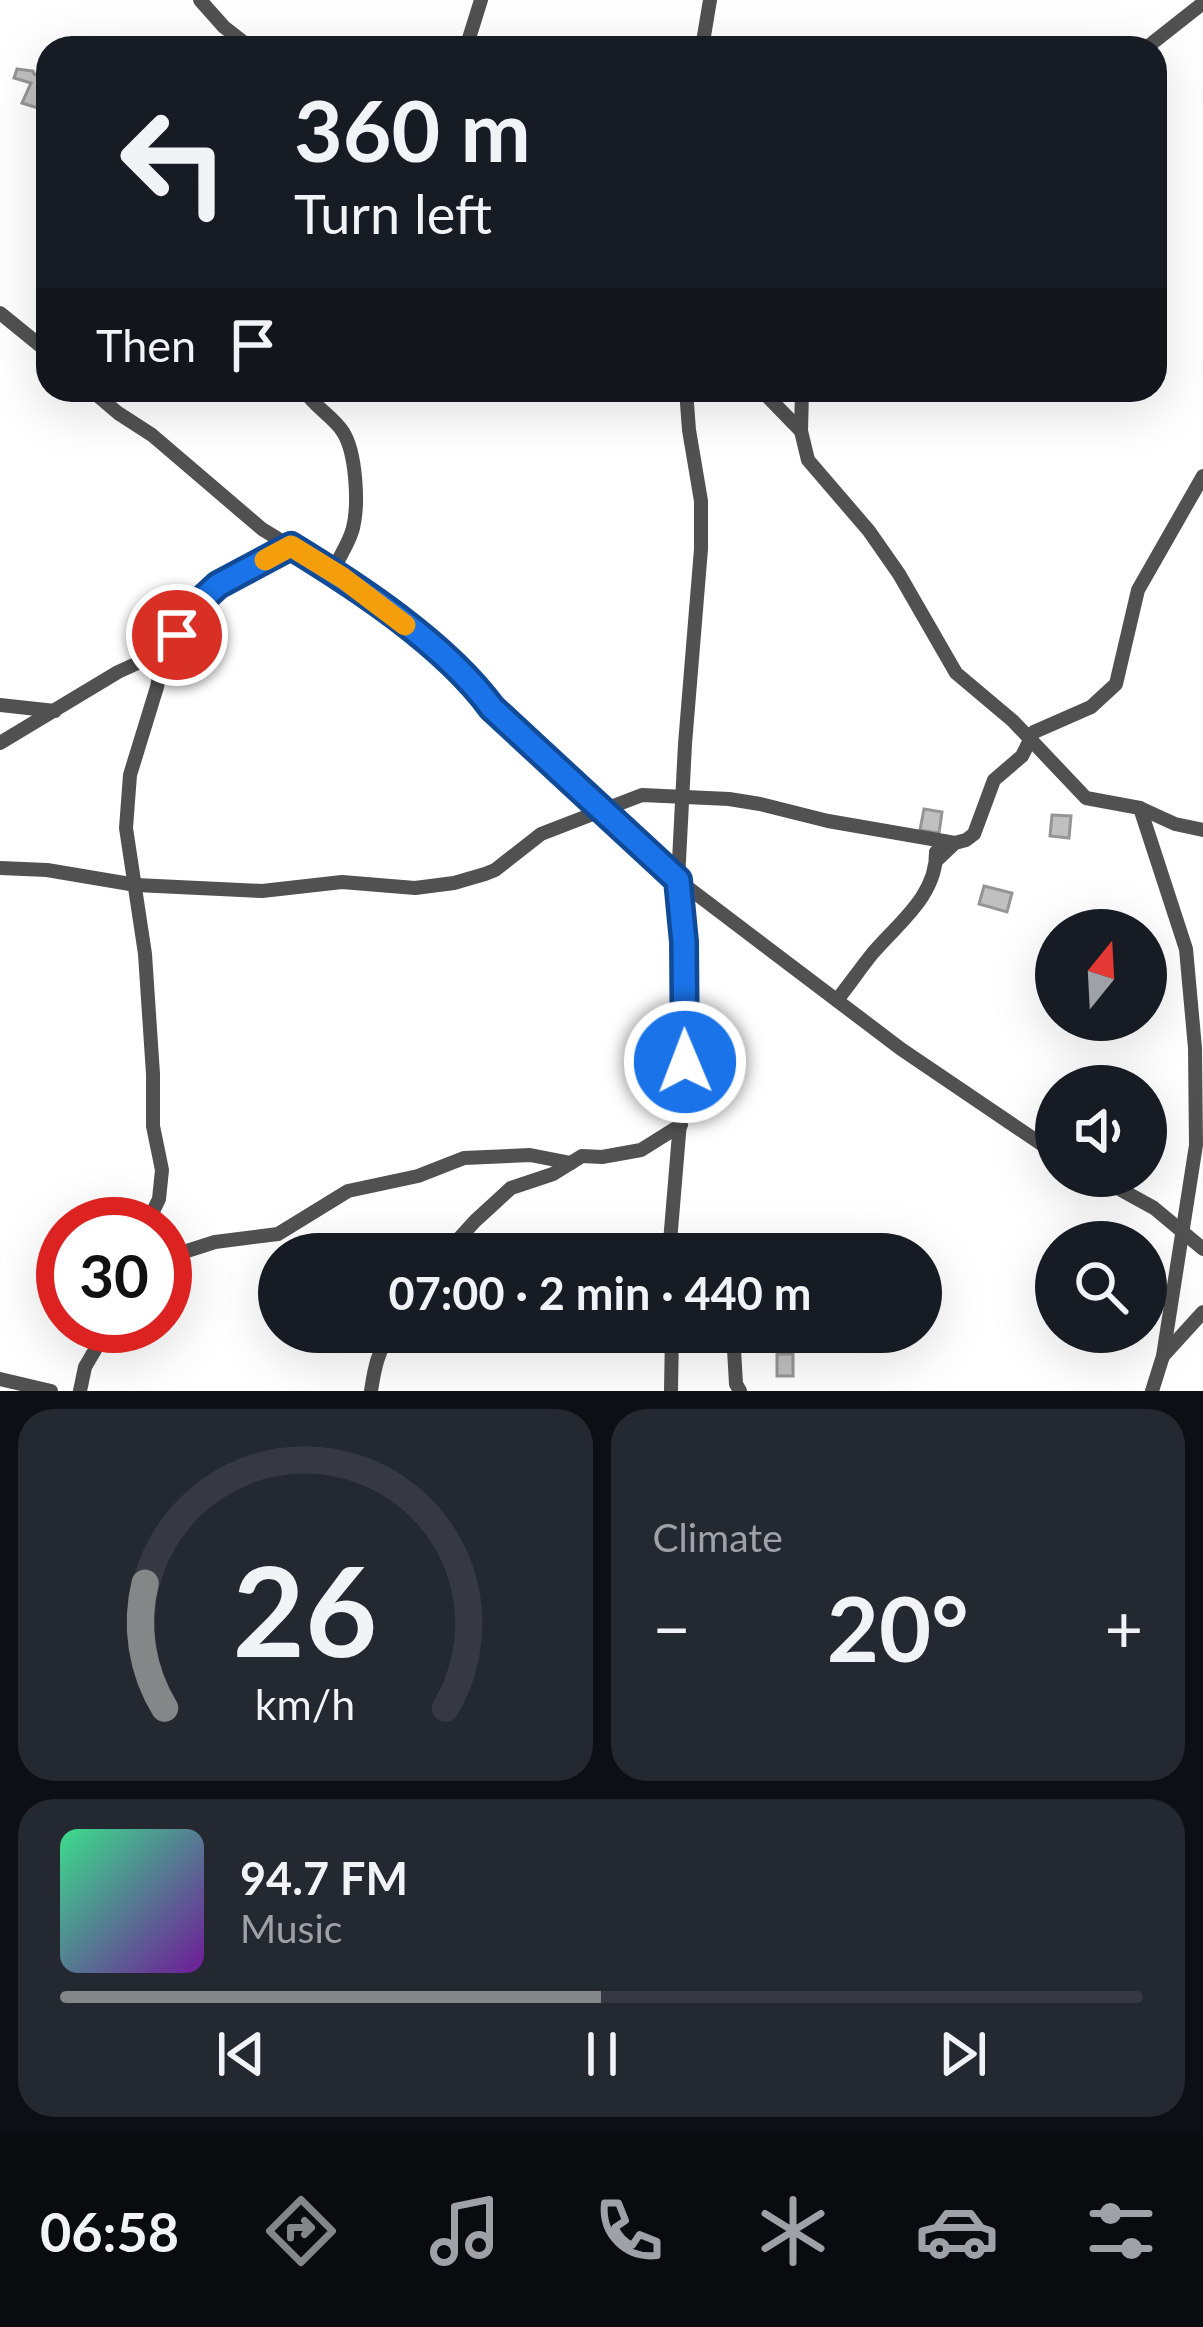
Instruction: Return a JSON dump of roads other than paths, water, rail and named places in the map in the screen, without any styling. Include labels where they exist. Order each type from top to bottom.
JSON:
[{"type":"street","points":[[200,0],[236,36]]},
{"type":"street","points":[[470,36],[481,0]]},
{"type":"street","points":[[704,36],[710,0]]},
{"type":"street","points":[[1161,36],[1203,3]]},
{"type":"street","points":[[0,313],[36,342]]},
{"type":"street","points":[[104,402],[152,435],[249,519],[333,572],[454,666],[492,708],[678,880],[893,1044],[1035,1140]]},
{"type":"street","points":[[311,402],[340,426],[353,458],[353,530],[333,572]]},
{"type":"street","points":[[671,1233],[685,1062],[684,942],[678,880],[702,519],[687,402]]},
{"type":"street","points":[[773,402],[801,431]]},
{"type":"street","points":[[802,402],[801,431],[814,471],[899,574],[956,673],[1013,721],[1091,802],[1140,808],[1203,830]]},
{"type":"street","points":[[0,868],[47,869],[136,885],[262,891],[328,881],[406,888],[454,883],[495,870],[541,834],[642,795],[760,804],[936,841],[966,840],[982,817],[994,780],[1022,756],[1034,732],[1091,707],[1116,684],[1144,575],[1203,476]]},
{"type":"street","points":[[159,1197],[163,1180],[153,1126],[145,954],[126,841],[130,775],[164,651],[192,609],[218,585],[291,546]]},
{"type":"street","points":[[0,743],[118,672],[164,651]]},
{"type":"street","points":[[0,705],[56,711]]},
{"type":"street","points":[[1140,808],[1186,949],[1195,1048],[1196,1145],[1163,1356],[1153,1391]]},
{"type":"street","points":[[838,1000],[873,952],[919,903],[936,861],[936,841]]},
{"type":"street","points":[[936,861],[955,843]]},
{"type":"street","points":[[464,1233],[511,1188],[553,1174],[582,1156],[641,1150],[681,1125]]},
{"type":"street","points":[[192,1249],[278,1234],[348,1191],[418,1176],[464,1158],[530,1155],[571,1162]]},
{"type":"street","points":[[1134,1197],[1203,1250]]},
{"type":"street","points":[[1163,1356],[1203,1312]]},
{"type":"street","points":[[80,1391],[93,1353]]},
{"type":"street","points":[[370,1391],[380,1353]]},
{"type":"street","points":[[671,1391],[672,1353]]},
{"type":"street","points":[[735,1353],[740,1391]]},
{"type":"street","points":[[0,1379],[51,1391]]}]
